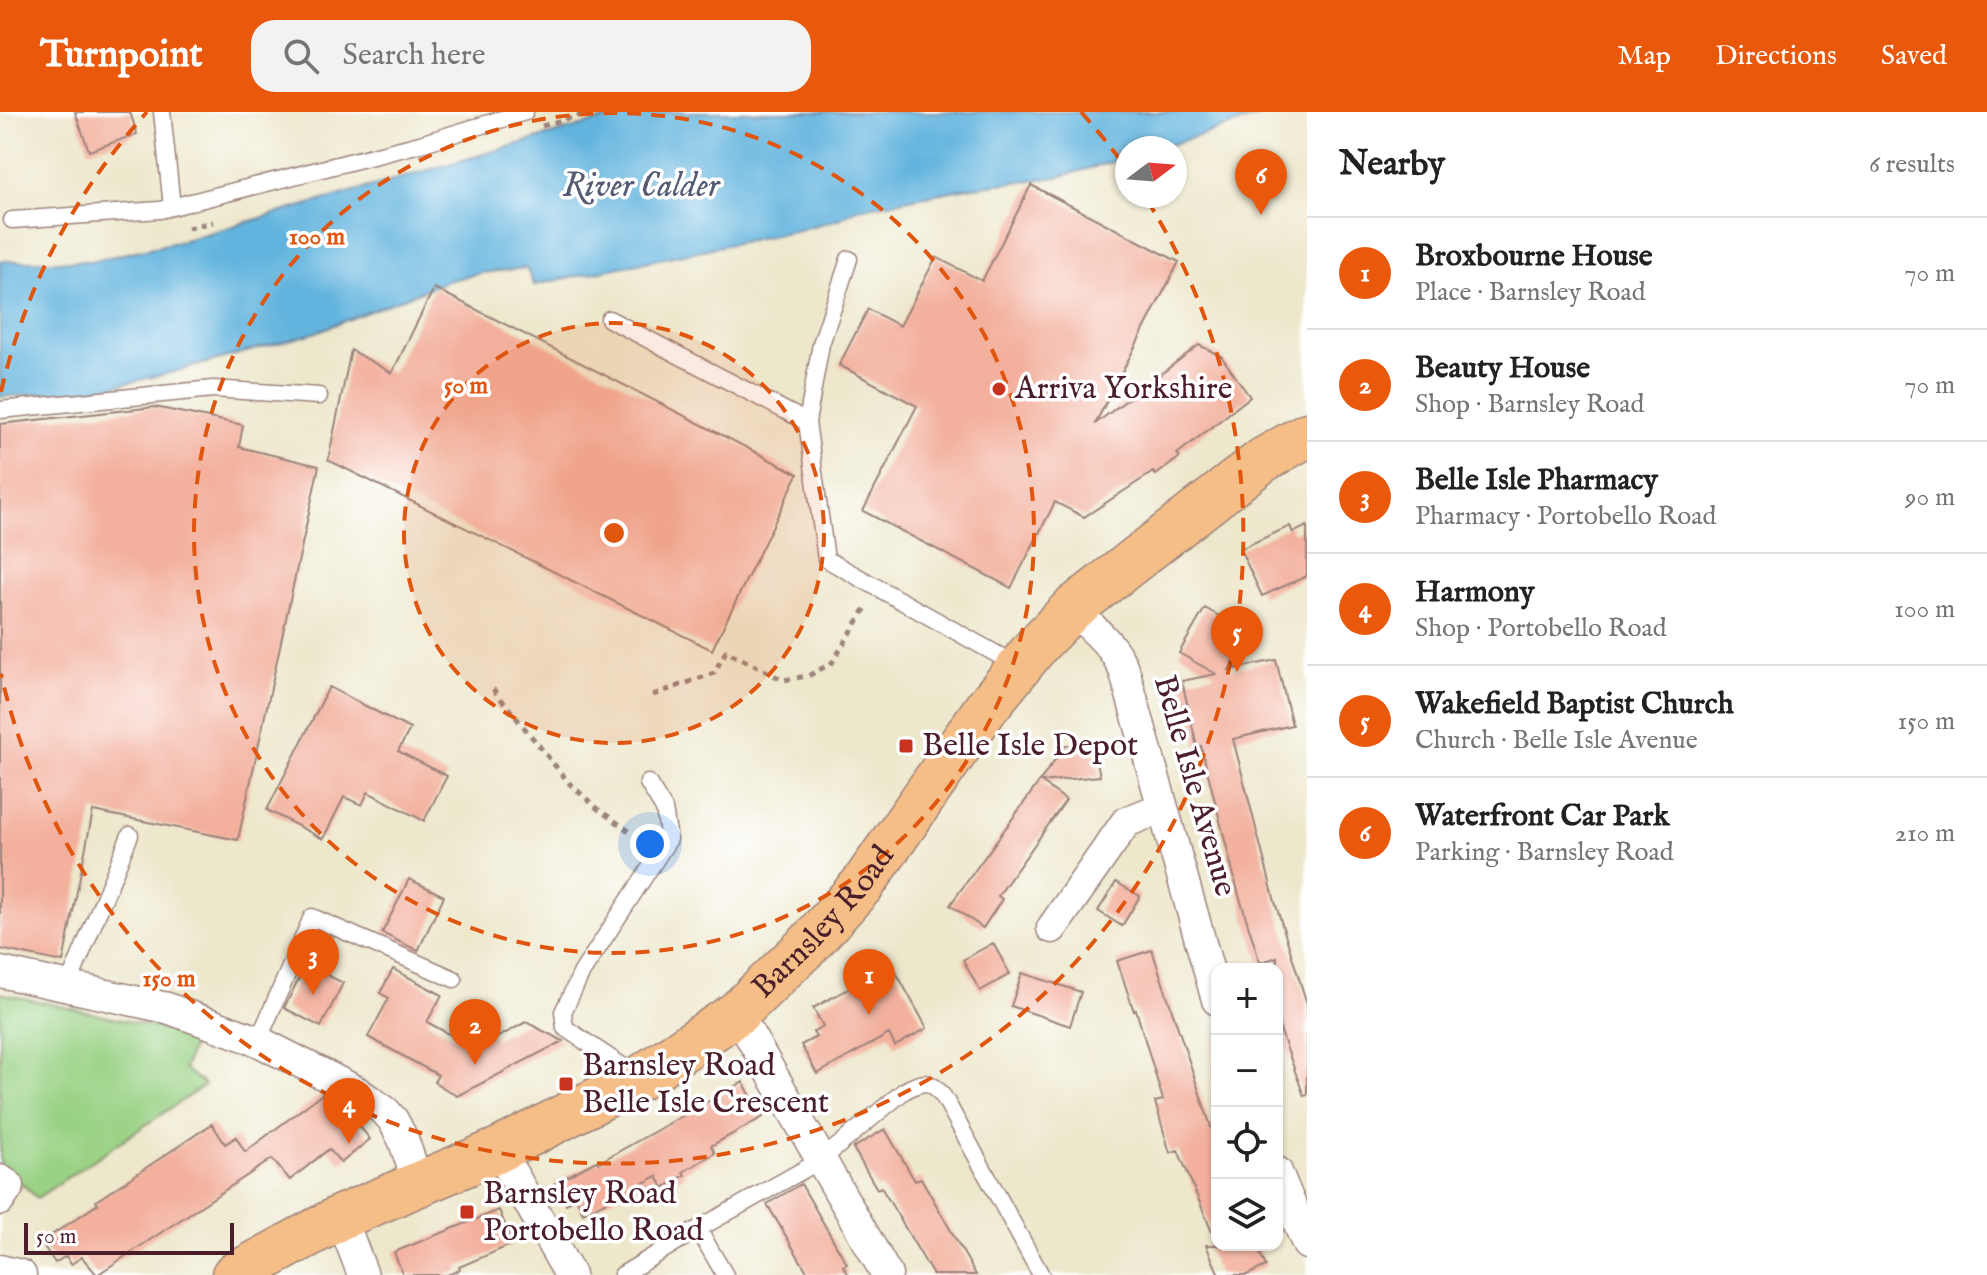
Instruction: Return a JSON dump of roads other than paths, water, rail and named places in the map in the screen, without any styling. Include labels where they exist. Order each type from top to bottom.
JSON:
[{"type":"main road","name":"Barnsley Road","points":[[234,1275],[341,1217],[499,1150],[640,1078],[737,1013],[809,944],[863,884],[986,708],[1072,609],[1263,460],[1307,435]]},
{"type":"street","name":"Belle Isle Avenue","points":[[1072,609],[1119,656],[1211,979]]},
{"type":"street","points":[[1052,928],[1126,822],[1161,808]]},
{"type":"street","points":[[0,972],[167,1008],[258,1041],[356,1091],[385,1111],[403,1139],[418,1183]]},
{"type":"street","points":[[737,1013],[887,1275]]},
{"type":"street","points":[[499,1150],[570,1275]]},
{"type":"street","points":[[1280,1179],[1307,1244]]},
{"type":"street","points":[[0,1180],[9,1186],[0,1200]]},
{"type":"street","points":[[341,1217],[363,1275]]},
{"type":"street","points":[[0,1270],[21,1275]]},
{"type":"lane","points":[[162,112],[172,207]]},
{"type":"lane","points":[[12,220],[160,210],[420,144],[525,112]]},
{"type":"lane","points":[[849,259],[821,344],[807,422],[826,559],[1019,667]]},
{"type":"lane","points":[[609,319],[807,422]]},
{"type":"lane","points":[[0,410],[213,389],[319,396]]},
{"type":"lane","points":[[640,1078],[565,1028],[563,1012],[582,972],[669,839],[664,809],[648,783]]},
{"type":"lane","points":[[68,986],[130,835]]},
{"type":"lane","points":[[258,1041],[312,917],[454,979]]},
{"type":"lane","points":[[622,1275],[821,1160],[904,1091],[916,1083],[928,1083],[938,1089],[945,1099],[1041,1275]]},
{"type":"lane","points":[[698,1229],[725,1275]]},
{"type":"water","name":"River Calder","points":[[630,112],[1274,112],[1187,139],[1187,136],[1115,136],[1115,161],[1058,177],[973,187],[857,209],[839,219],[798,230],[534,285],[526,268],[481,273],[447,281],[311,334],[170,373],[95,390],[0,397],[0,261],[91,261],[181,241]]},
{"type":"place","name":"Waterfront Car Park","points":[[1261,215]]},
{"type":"place","name":"Arriva Yorkshire","points":[[999,389]]},
{"type":"place","name":"Wakefield Baptist Church","points":[[1237,672]]},
{"type":"place","name":"Belle Isle Depot","points":[[906,746]]},
{"type":"place","name":"Belle Isle Pharmacy","points":[[313,995]]},
{"type":"place","name":"Broxbourne House","points":[[869,1015]]},
{"type":"place","name":"Beauty House","points":[[475,1065]]},
{"type":"place","name":"Barnsley Road Belle Isle Crescent","points":[[566,1084]]},
{"type":"place","name":"Harmony","points":[[349,1144]]},
{"type":"place","name":"Barnsley Road Portobello Road","points":[[467,1212]]}]
